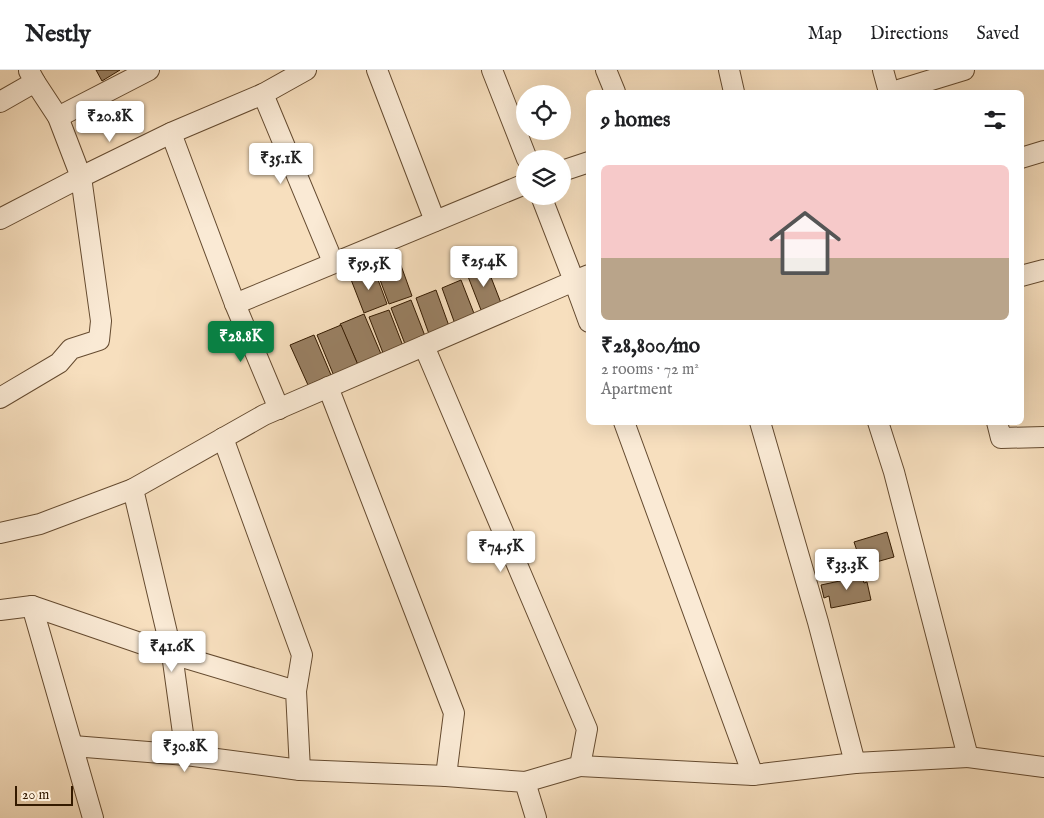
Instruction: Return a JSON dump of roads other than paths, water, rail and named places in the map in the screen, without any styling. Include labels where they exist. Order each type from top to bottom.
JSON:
[{"type":"street","points":[[58,117],[149,70]]},
{"type":"street","points":[[0,219],[171,133],[262,94],[306,70]]},
{"type":"street","points":[[377,70],[435,221]]},
{"type":"street","points":[[492,70],[523,150]]},
{"type":"street","points":[[606,70],[614,90]]},
{"type":"street","points":[[729,70],[734,90]]},
{"type":"street","points":[[883,70],[889,90]]},
{"type":"street","points":[[897,90],[964,70]]},
{"type":"street","points":[[0,102],[31,76],[58,117],[81,177],[101,321],[99,340],[71,349],[59,363],[0,398]]},
{"type":"street","points":[[262,94],[332,262]]},
{"type":"street","points":[[171,133],[278,409]]},
{"type":"street","points":[[1024,157],[1044,151]]},
{"type":"street","points":[[571,168],[586,163]]},
{"type":"street","points":[[236,304],[332,262],[516,188]]},
{"type":"street","points":[[546,205],[582,278],[586,303]]},
{"type":"street","points":[[1024,275],[1044,270]]},
{"type":"street","points":[[0,533],[40,524],[133,489],[278,409],[582,278]]},
{"type":"street","points":[[424,346],[587,729],[580,766]]},
{"type":"street","points":[[328,387],[454,712],[446,776]]},
{"type":"street","points":[[625,425],[753,775]]},
{"type":"street","points":[[761,425],[818,622],[855,763]]},
{"type":"street","points":[[879,425],[894,472],[968,757]]},
{"type":"street","points":[[998,425],[1001,438],[1044,437]]},
{"type":"street","points":[[223,438],[302,655],[296,691],[300,770]]},
{"type":"street","points":[[133,489],[172,654],[186,755]]},
{"type":"street","points":[[0,610],[32,606],[172,654],[296,691]]},
{"type":"street","points":[[32,606],[93,818]]},
{"type":"street","points":[[73,746],[186,755],[300,770],[446,776],[525,782],[580,766],[753,775],[855,763],[968,757],[1044,767]]},
{"type":"street","points":[[525,782],[536,818]]}]
